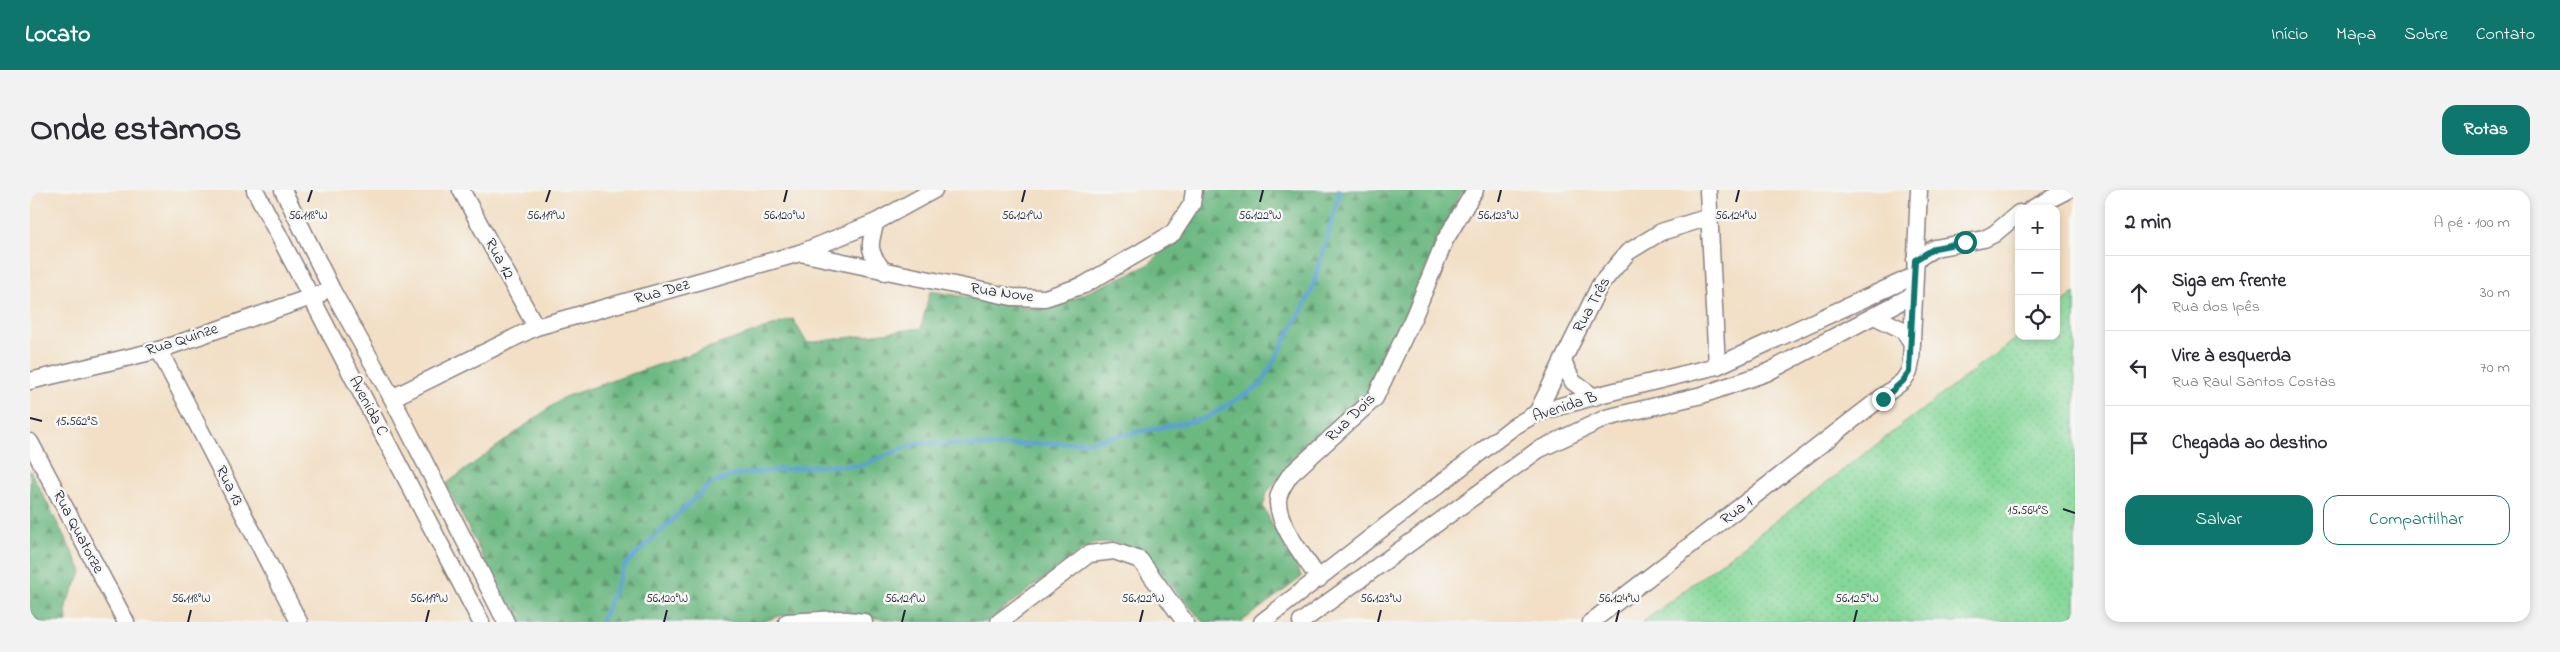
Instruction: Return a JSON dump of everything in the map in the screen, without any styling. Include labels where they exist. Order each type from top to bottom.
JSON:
[{"type":"street","name":"Avenida C","points":[[255,190],[481,622]]},
{"type":"street","name":"Avenida C","points":[[283,190],[332,290],[392,398],[499,619]]},
{"type":"street","name":"Rua 12","points":[[461,190],[536,327]]},
{"type":"street","name":"Rua Dez","points":[[392,398],[536,327],[800,253],[876,222],[934,190]]},
{"type":"street","name":"Rua Nove","points":[[800,253],[1012,297],[1045,298],[1084,285],[1173,233],[1192,204],[1194,190]]},
{"type":"street","name":"Rua Dois","points":[[1319,579],[1282,520],[1277,502],[1282,488],[1290,475],[1375,398],[1414,316],[1445,240],[1475,190]]},
{"type":"street","points":[[1708,190],[1717,366]]},
{"type":"street","name":"Rua 1","points":[[1591,622],[1883,399],[1903,381],[1909,372],[1912,343],[1919,190]]},
{"type":"street","points":[[2039,205],[2068,190]]},
{"type":"street","name":"Avenida B","points":[[1262,622],[1513,428],[1537,413],[1717,366],[1915,268],[1935,248],[1984,239],[1994,234],[2015,216]]},
{"type":"street","name":"Rua Três","points":[[1537,413],[1600,285],[1628,252],[1661,232],[1710,217]]},
{"type":"street","points":[[876,222],[870,248],[874,260],[885,272]]},
{"type":"street","name":"Rua Quinze","points":[[30,381],[159,350],[332,290]]},
{"type":"street","name":"Avenida B","points":[[1301,622],[1538,450],[1606,418],[1702,395],[1766,373],[1913,294]]},
{"type":"street","points":[[1874,316],[1903,330],[1912,343]]},
{"type":"street","name":"Rua 13","points":[[159,350],[299,622]]},
{"type":"street","points":[[1563,362],[1573,382],[1594,397]]},
{"type":"street","name":"Rua Quatorze","points":[[30,442],[126,622]]},
{"type":"street","points":[[1000,622],[1089,554],[1114,551],[1140,560],[1185,622]]},
{"type":"street","points":[[1281,608],[1291,622]]},
{"type":"street","points":[[787,622],[838,619],[864,622]]},
{"type":"green space","points":[[1202,190],[1466,190],[1459,197],[1370,391],[1296,459],[1267,492],[1263,507],[1302,577],[1241,622],[1203,622],[1145,554],[1116,542],[1094,544],[1072,557],[987,622],[911,622],[818,612],[779,616],[762,622],[516,622],[446,484],[564,397],[793,319],[807,343],[921,328],[930,291],[1033,308],[1066,302],[1148,265],[1185,230]]},
{"type":"green space","points":[[2075,293],[2075,622],[1643,622],[2015,339],[2060,340],[2060,304]]},
{"type":"green space","points":[[30,470],[82,571],[66,605],[67,622],[30,622]]},
{"type":"waterway","points":[[601,622],[625,565],[709,485],[734,475],[816,466],[860,466],[917,443],[992,446],[1087,442],[1204,419],[1261,385],[1311,293],[1339,190]]},
{"type":"route","points":[[1883,399],[1903,381],[1909,372],[1915,260],[1935,248],[1965,242]]}]
